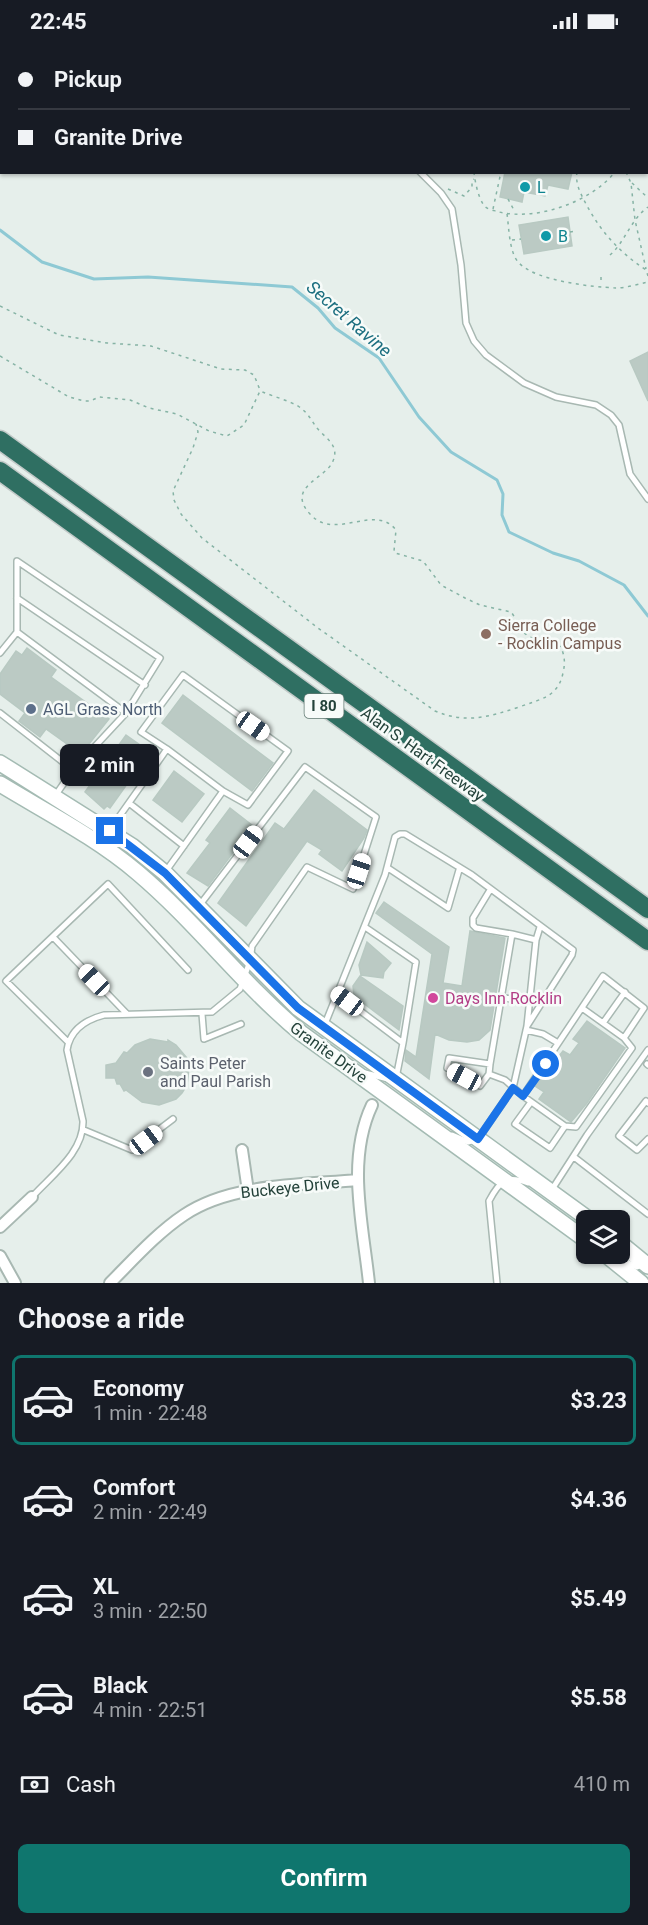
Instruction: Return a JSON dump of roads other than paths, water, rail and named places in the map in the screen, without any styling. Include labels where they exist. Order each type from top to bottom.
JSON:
[{"type":"highway","name":"Alan S. Hart Freeway","points":[[0,440],[648,909]]},
{"type":"highway","name":"Alan S. Hart Freeway","points":[[0,471],[648,941]]},
{"type":"street","name":"Granite Drive","points":[[0,763],[110,831],[165,873],[298,1008],[576,1210]]},
{"type":"street","name":"Granite Drive","points":[[0,784],[100,845],[152,885],[286,1020],[576,1233]]},
{"type":"street","points":[[369,1283],[358,1180],[360,1140],[372,1105]]},
{"type":"street","points":[[242,1150],[248,1191]]},
{"type":"street","name":"Buckeye Drive","points":[[110,1283],[184,1214],[215,1199],[248,1191],[358,1180]]},
{"type":"street","points":[[0,1227],[32,1197]]},
{"type":"street","points":[[630,1251],[647,1264]]},
{"type":"street","points":[[0,1256],[15,1283]]},
{"type":"street","points":[[616,1264],[634,1281]]},
{"type":"lane","points":[[422,174],[441,193],[452,209],[461,265],[466,323],[474,341],[486,355],[524,383],[556,397],[596,405],[612,415],[619,425],[630,474],[648,499]]},
{"type":"lane","points":[[0,653],[17,632],[17,561],[160,658],[126,713],[73,770],[55,796]]},
{"type":"lane","points":[[17,598],[145,685]]},
{"type":"lane","points":[[17,632],[126,713]]},
{"type":"lane","points":[[183,675],[288,751],[248,805],[223,790],[167,749],[141,732],[183,675]]},
{"type":"lane","points":[[0,713],[73,770]]},
{"type":"lane","points":[[100,845],[167,749]]},
{"type":"lane","points":[[32,1197],[74,1151],[84,1131],[81,1110],[67,1061],[68,1042],[79,1027],[94,1017],[127,1014],[202,1014],[219,1009],[240,989],[250,960],[252,946],[307,867],[353,889],[376,817],[305,767],[198,907]]},
{"type":"lane","points":[[0,772],[17,774]]},
{"type":"lane","points":[[165,873],[223,790]]},
{"type":"lane","points":[[129,803],[184,846]]},
{"type":"lane","points":[[324,1027],[388,868],[395,837],[405,834],[459,870],[472,875],[540,927],[570,946],[573,955],[526,1028]]},
{"type":"lane","points":[[388,868],[448,908],[459,870]]},
{"type":"lane","points":[[68,1042],[6,981],[108,884],[188,970]]},
{"type":"lane","points":[[490,890],[473,918],[473,925],[476,928],[536,940]]},
{"type":"lane","points":[[350,1067],[383,1079],[396,1079],[416,962],[365,927]]},
{"type":"lane","points":[[431,1126],[468,1142],[478,1139],[513,1088],[526,1028],[536,940],[540,927]]},
{"type":"lane","points":[[490,1064],[449,1058],[447,1068],[480,1086],[489,1074],[512,934]]},
{"type":"lane","points":[[53,937],[127,1014]]},
{"type":"lane","points":[[523,1096],[603,976],[644,1008],[624,1038]]},
{"type":"lane","points":[[603,1023],[625,993]]},
{"type":"lane","points":[[338,994],[403,1043]]},
{"type":"lane","points":[[501,997],[530,1003]]},
{"type":"lane","points":[[489,1074],[505,1080],[565,1126],[576,1127],[632,1048],[624,1038],[582,1008]]},
{"type":"lane","points":[[202,1014],[204,1039],[241,1024]]},
{"type":"lane","points":[[526,1028],[558,1043]]},
{"type":"lane","points":[[497,1283],[489,1201],[505,1180],[514,1178],[550,1192],[587,1135],[648,1050]]},
{"type":"lane","points":[[531,1101],[515,1124],[550,1148],[565,1126]]},
{"type":"lane","points":[[648,1102],[646,1101],[619,1136],[637,1150],[648,1139]]},
{"type":"lane","points":[[84,1131],[132,1150],[173,1119]]},
{"type":"lane","points":[[574,1157],[648,1214]]},
{"type":"lane","points":[[630,1264],[637,1267],[647,1264]]},
{"type":"waterway","name":"Secret Ravine","points":[[0,230],[42,262],[94,279],[148,277],[292,287],[318,308],[335,328],[379,358],[419,417],[451,452],[497,480],[503,494],[502,515],[509,532],[553,553],[579,561],[624,585],[648,616]]},
{"type":"place","name":"L","points":[[525,187]]},
{"type":"place","name":"B","points":[[546,236]]},
{"type":"place","name":"Sierra College - Rocklin Campus","points":[[486,634]]},
{"type":"place","name":"AGL Grass North","points":[[31,709]]},
{"type":"place","name":"Days Inn Rocklin","points":[[433,998]]},
{"type":"place","name":"Saints Peter and Paul Parish","points":[[148,1072]]}]
